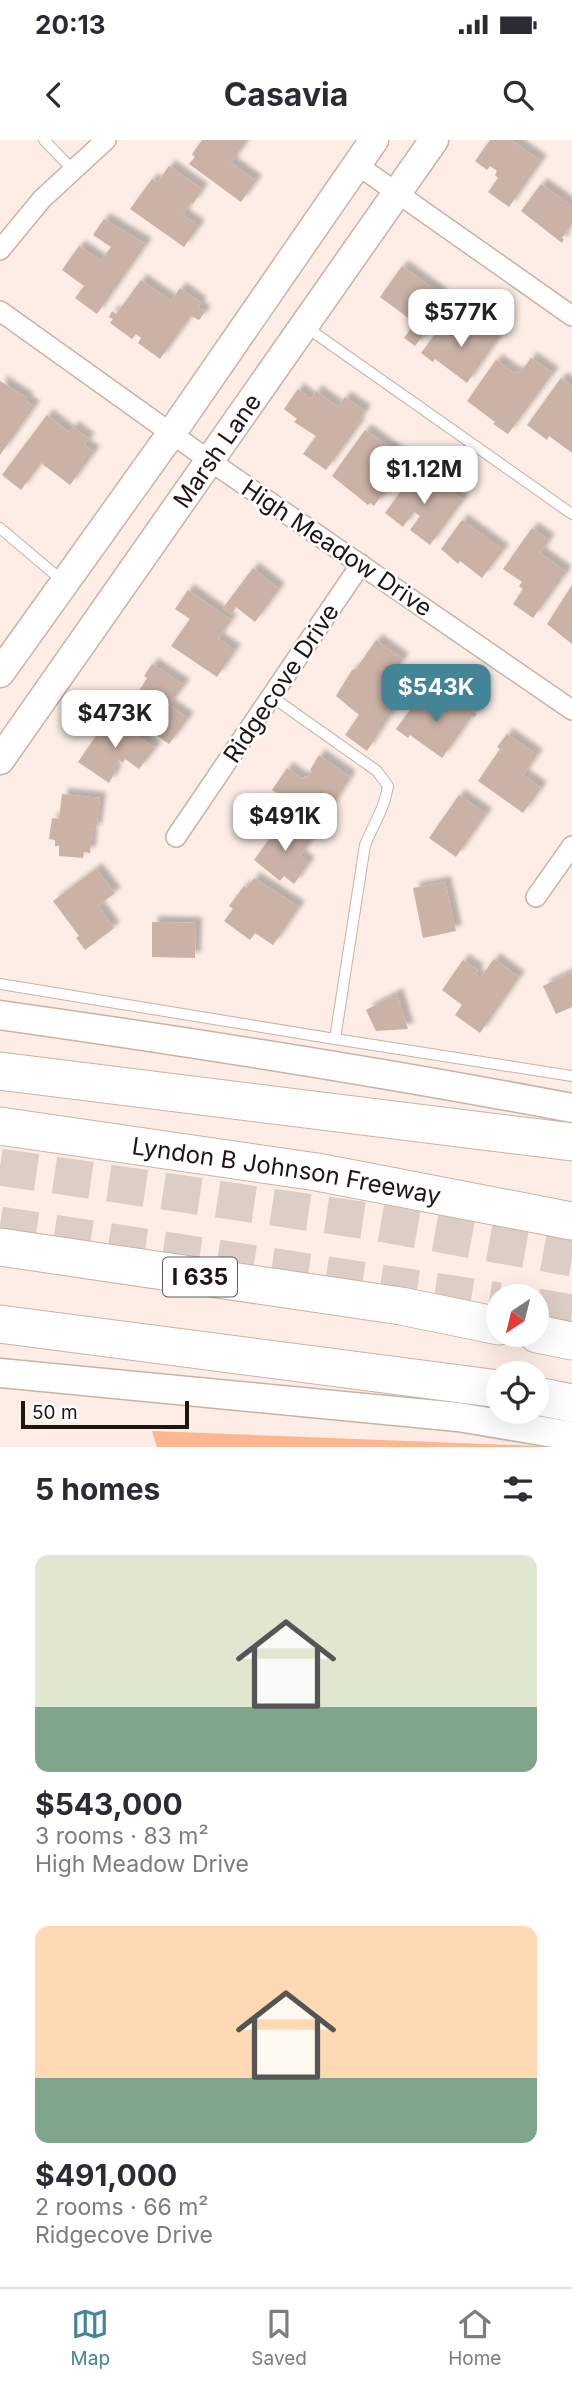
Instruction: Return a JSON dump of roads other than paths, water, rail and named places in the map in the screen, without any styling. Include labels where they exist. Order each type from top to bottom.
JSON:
[{"type":"highway","points":[[0,1071],[572,1142]]},
{"type":"highway","name":"Lyndon B Johnson Freeway","points":[[0,1126],[317,1172],[572,1221]]},
{"type":"highway","name":"I 635","points":[[0,1247],[401,1306],[486,1323]]},
{"type":"highway","points":[[0,1324],[486,1387]]},
{"type":"highway","points":[[550,1337],[572,1341]]},
{"type":"highway","points":[[549,1398],[572,1403]]},
{"type":"main road","name":"Marsh Lane","points":[[0,673],[171,434],[374,140]]},
{"type":"main road","name":"Marsh Lane","points":[[0,760],[434,140]]},
{"type":"main road","points":[[0,1015],[406,1077],[572,1108]]},
{"type":"main road","points":[[0,1373],[458,1418],[572,1436]]},
{"type":"street","points":[[0,250],[42,199],[107,140]]},
{"type":"street","points":[[356,164],[572,316]]},
{"type":"street","name":"High Meadow Drive","points":[[0,311],[171,434],[572,710]]},
{"type":"street","name":"Ridgecove Drive","points":[[176,837],[361,564]]},
{"type":"street","points":[[536,897],[572,846]]},
{"type":"lane","points":[[44,140],[73,170]]},
{"type":"lane","points":[[304,326],[572,514]]},
{"type":"lane","points":[[0,528],[65,583]]},
{"type":"lane","points":[[272,696],[377,771],[388,786],[386,803],[365,845],[335,1039]]},
{"type":"lane","points":[[0,984],[572,1076]]},
{"type":"tunnel","points":[[0,1167],[374,1222],[572,1258]]},
{"type":"tunnel","points":[[0,1225],[486,1299]]},
{"type":"tunnel","points":[[550,1309],[572,1313]]}]
